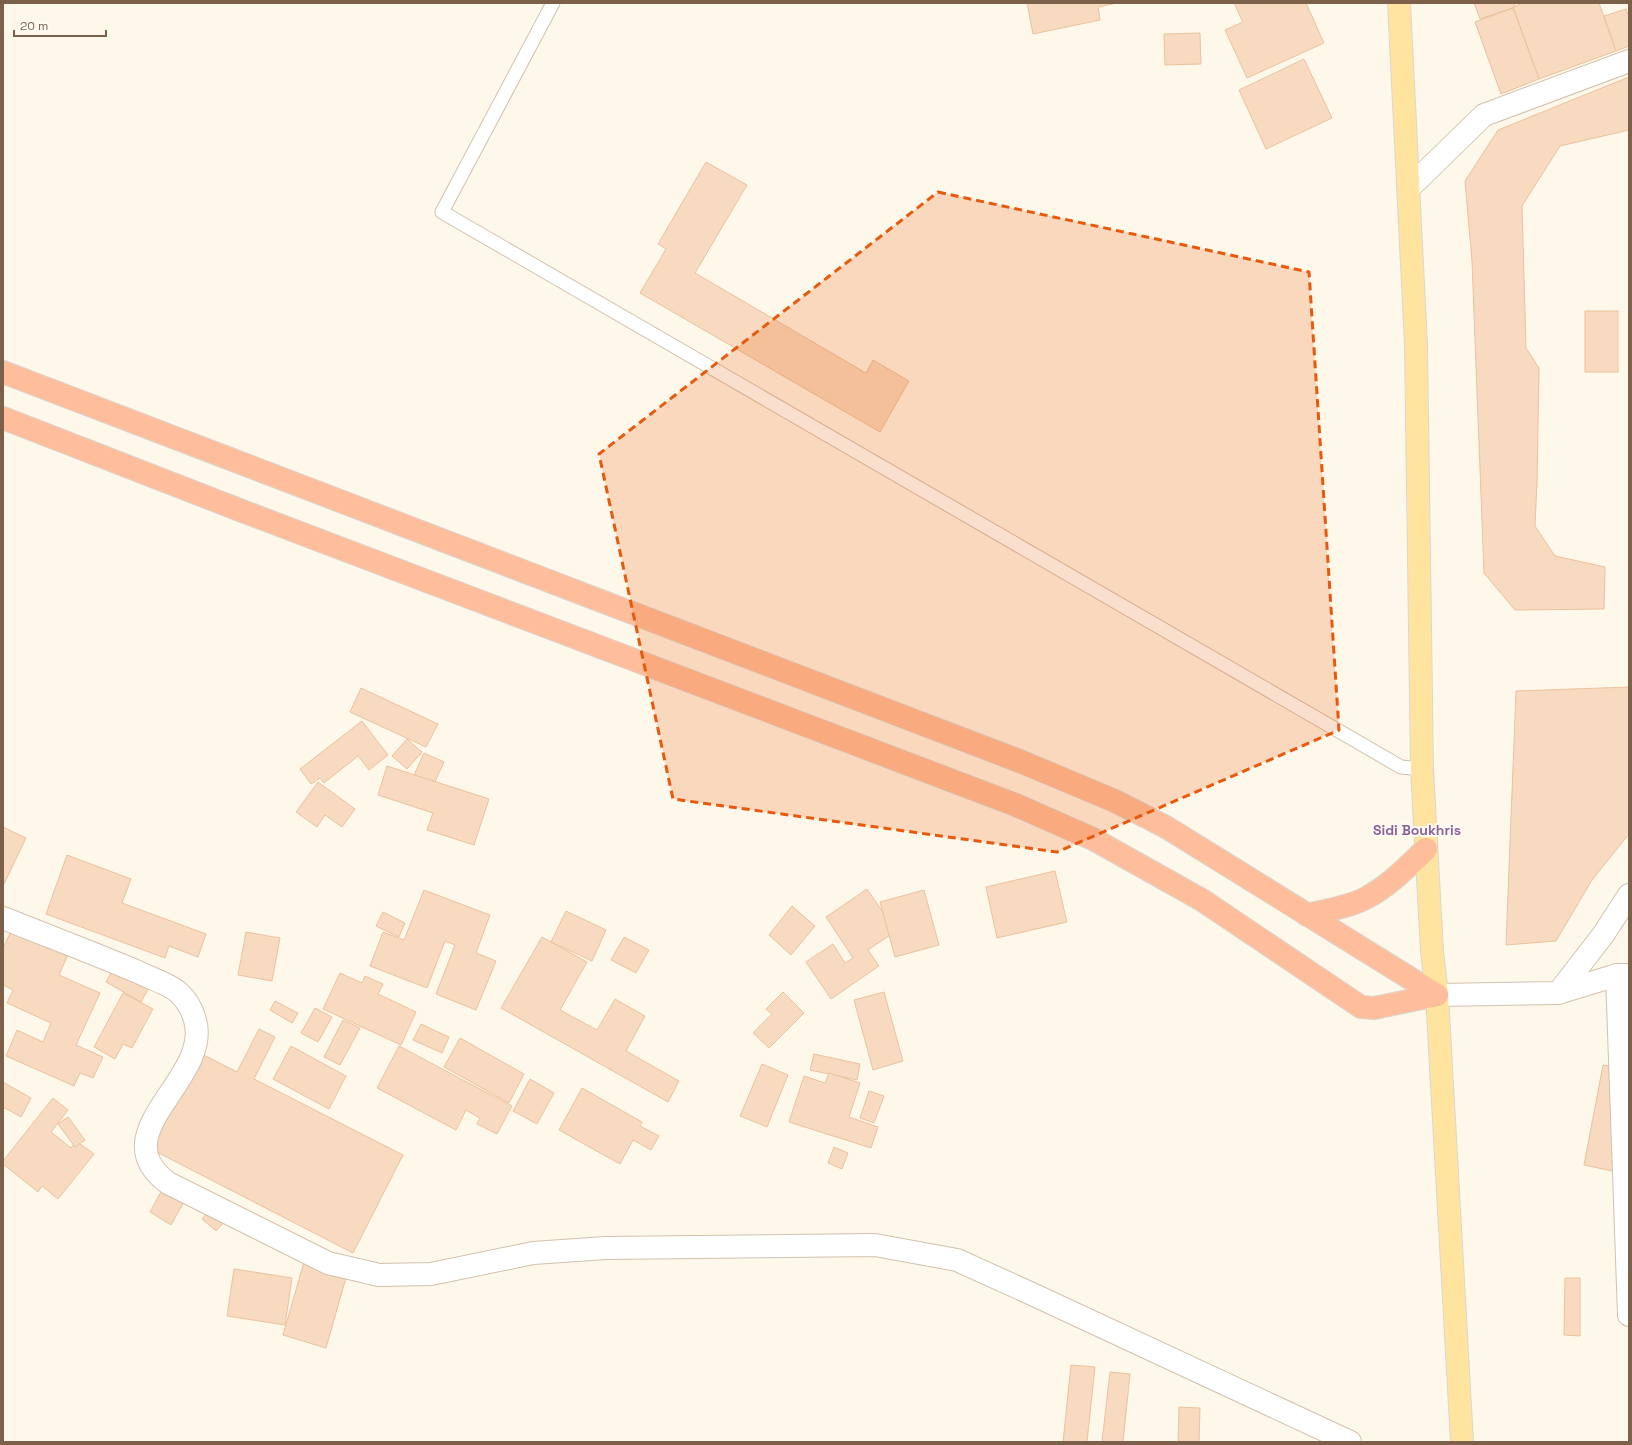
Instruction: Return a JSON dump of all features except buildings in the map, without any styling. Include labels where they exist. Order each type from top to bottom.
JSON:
[{"type":"highway","points":[[3,372],[1022,762],[1115,800],[1166,827],[1437,995]]},
{"type":"highway","points":[[3,418],[237,510],[1023,808],[1093,839],[1202,900],[1361,1007],[1374,1008],[1437,995]]},
{"type":"highway","points":[[1307,915],[1347,905],[1366,898],[1394,879],[1426,849]]},
{"type":"main road","points":[[1399,3],[1416,353],[1422,769],[1432,951],[1437,995],[1462,1442]]},
{"type":"street","points":[[1409,188],[1484,116],[1629,61]]},
{"type":"street","points":[[1558,993],[1604,935],[1629,895]]},
{"type":"street","points":[[3,918],[120,965],[178,991],[192,1008],[194,1015],[197,1029],[194,1050],[185,1071],[162,1106],[147,1133],[145,1148],[148,1162],[156,1174],[168,1183],[328,1263],[379,1275],[431,1274],[533,1253],[606,1248],[875,1245],[956,1260],[1040,1297],[1350,1442]]},
{"type":"street","points":[[1437,995],[1558,993],[1623,975],[1629,1315]]},
{"type":"lane","points":[[553,3],[442,212],[1401,767],[1422,769]]},
{"type":"highlighted area","points":[[938,192],[1309,272],[1339,730],[1057,852],[673,799],[599,454]]},
{"type":"district","name":"Sidi Boukhris","points":[[1417,830]]}]
